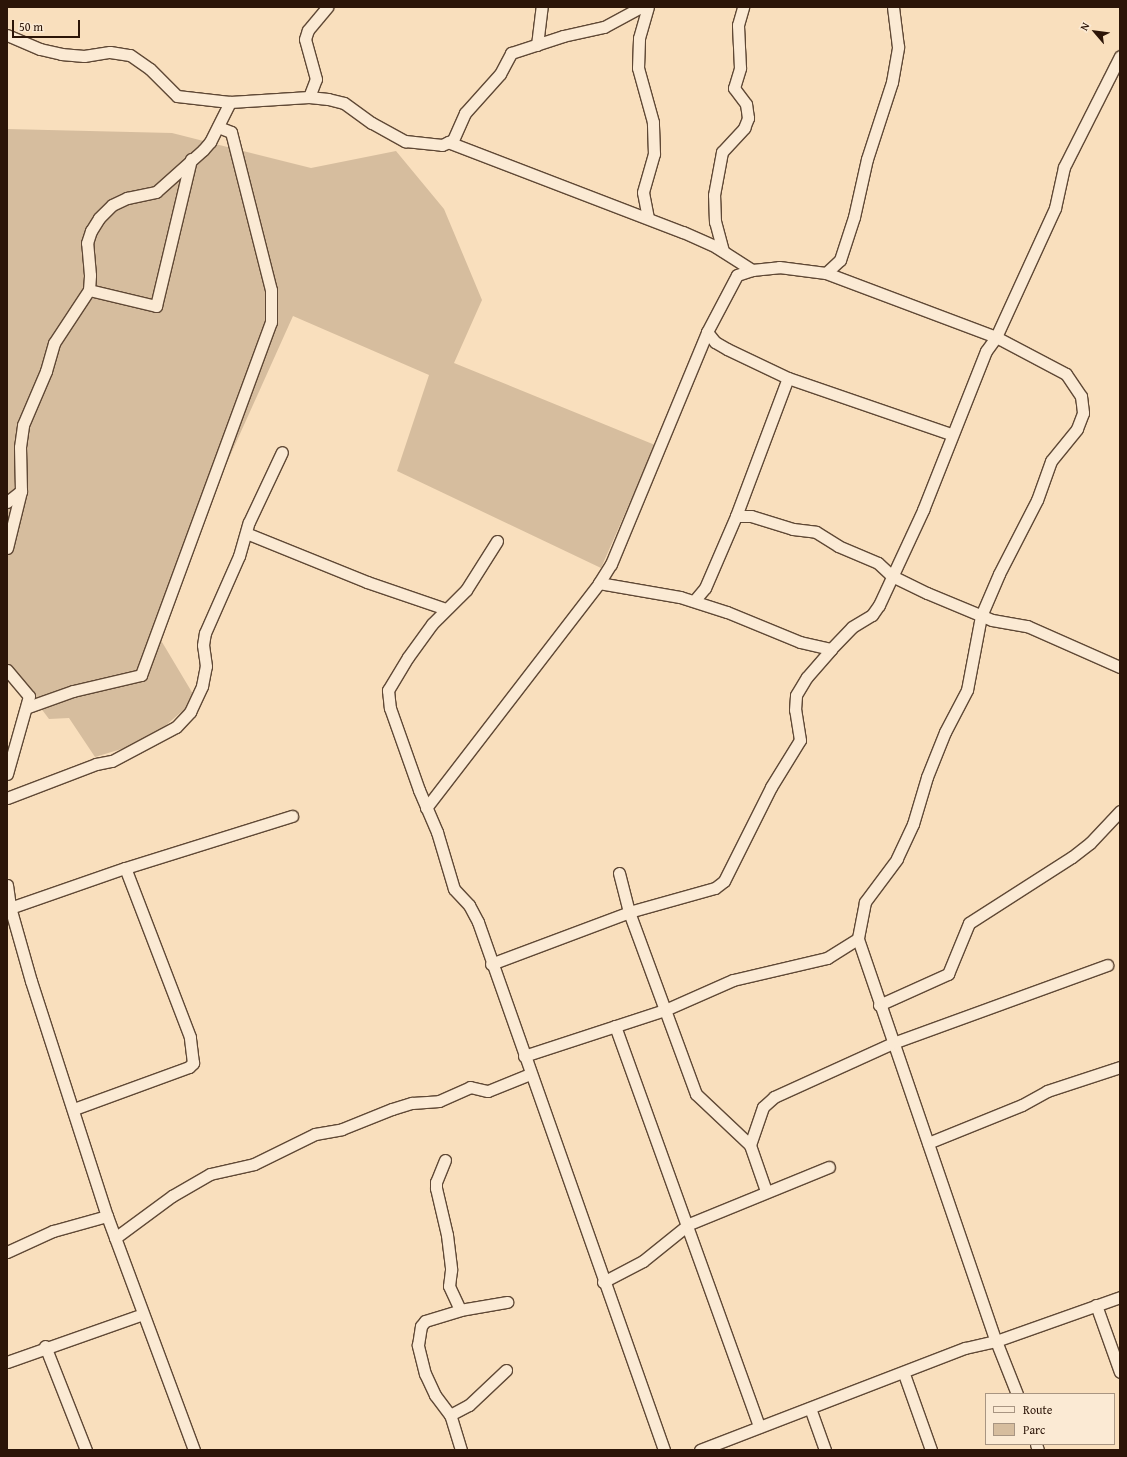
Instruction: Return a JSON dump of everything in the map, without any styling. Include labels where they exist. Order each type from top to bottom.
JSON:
[{"type":"street","points":[[309,97],[316,80],[316,70],[307,52],[305,39],[308,30],[327,7]]},
{"type":"street","points":[[537,45],[542,7]]},
{"type":"street","points":[[7,35],[40,49],[61,54],[84,56],[110,52],[130,55],[150,69],[177,96],[230,102],[309,97],[344,103],[389,134],[405,141],[442,145],[454,140],[465,113],[500,74],[511,54],[537,45],[604,27],[641,7]]},
{"type":"street","points":[[648,7],[639,38],[638,68],[653,122],[654,154],[643,192],[648,218]]},
{"type":"street","points":[[723,251],[715,222],[714,195],[722,152],[744,128],[748,118],[746,104],[734,88],[740,68],[738,25],[743,7]]},
{"type":"street","points":[[826,273],[840,260],[854,217],[867,159],[892,82],[898,48],[894,7]]},
{"type":"street","points":[[491,964],[629,912],[715,888],[724,881],[771,787],[800,740],[795,710],[796,695],[807,678],[831,649],[852,627],[872,615],[892,576],[923,510],[951,434],[962,413],[986,351],[996,337],[1055,208],[1064,168],[1120,56]]},
{"type":"street","points":[[7,548],[21,491],[20,447],[22,425],[46,371],[54,343],[88,290],[90,275],[87,243],[99,218],[112,205],[127,198],[156,192],[210,142],[230,102]]},
{"type":"street","points":[[28,707],[73,691],[141,674],[271,322],[271,290],[231,132],[218,127]]},
{"type":"street","points":[[448,142],[648,218],[723,251],[752,270]]},
{"type":"street","points":[[88,290],[156,306],[191,159]]},
{"type":"street","points":[[426,808],[599,583],[629,525],[707,332],[736,275],[752,270],[779,267],[826,273],[996,337],[1066,374],[1081,396],[1082,413],[1077,429],[1051,461],[1037,500],[981,616],[967,690],[945,732],[926,777],[913,824],[897,859],[865,902],[858,939],[879,1005],[996,1341],[1016,1393]]},
{"type":"street","points":[[707,332],[715,342],[727,349],[788,378],[951,434]]},
{"type":"street","points":[[694,601],[705,588],[736,516],[788,378]]},
{"type":"street","points":[[7,798],[96,764],[112,760],[180,723],[190,712],[202,686],[206,666],[203,645],[205,633],[239,556],[246,533],[270,472],[282,452]]},
{"type":"street","points":[[7,502],[21,491]]},
{"type":"street","points":[[736,516],[751,516],[793,529],[816,532],[838,546],[878,563],[892,576],[981,616],[1027,626],[1120,667]]},
{"type":"street","points":[[246,533],[367,582],[446,609]]},
{"type":"street","points":[[497,541],[466,590],[446,609],[408,657],[388,690],[390,708],[426,808],[437,832],[454,889],[469,905],[478,922],[491,964],[603,1282],[664,1450]]},
{"type":"street","points":[[599,583],[694,601],[800,642],[831,649]]},
{"type":"street","points":[[7,670],[29,696],[28,707],[15,743],[7,774]]},
{"type":"street","points":[[879,1005],[948,974],[969,923],[1072,857],[1090,843],[1120,811]]},
{"type":"street","points":[[8,908],[125,868],[292,816]]},
{"type":"street","points":[[74,1109],[189,1067],[193,1063],[187,1030],[125,868]]},
{"type":"street","points":[[619,873],[629,912],[696,1094],[750,1145],[766,1190]]},
{"type":"street","points":[[7,886],[8,908],[74,1109],[107,1216],[194,1450]]},
{"type":"street","points":[[524,1056],[665,1010],[733,980],[826,958],[858,939]]},
{"type":"street","points":[[750,1145],[763,1107],[774,1097],[893,1043],[1107,965]]},
{"type":"street","points":[[615,1026],[689,1224],[759,1426]]},
{"type":"street","points":[[928,1143],[1022,1105],[1047,1091],[1120,1067]]},
{"type":"street","points":[[115,1238],[172,1196],[210,1174],[254,1164],[315,1134],[342,1129],[392,1109],[412,1103],[439,1101],[470,1087],[488,1091],[530,1074]]},
{"type":"street","points":[[445,1160],[436,1182],[436,1188],[447,1235],[451,1270],[449,1286],[460,1310]]},
{"type":"street","points":[[603,1282],[643,1261],[689,1224],[766,1190],[829,1167]]},
{"type":"street","points":[[7,1252],[53,1231],[107,1216]]},
{"type":"street","points":[[700,1450],[759,1426],[904,1374],[965,1348],[996,1341],[1120,1297]]},
{"type":"street","points":[[461,1450],[450,1415],[435,1395],[425,1374],[420,1356],[418,1335],[425,1321],[460,1310],[507,1302]]},
{"type":"street","points":[[1096,1305],[1120,1372]]},
{"type":"street","points":[[7,1362],[45,1346],[143,1314]]},
{"type":"street","points":[[45,1346],[86,1450]]},
{"type":"street","points":[[450,1415],[469,1405],[506,1370]]},
{"type":"street","points":[[904,1374],[931,1450]]},
{"type":"street","points":[[810,1408],[825,1450]]},
{"type":"green space","points":[[7,129],[172,133],[311,168],[396,151],[444,209],[482,300],[454,363],[655,445],[601,568],[397,471],[429,375],[293,316],[153,627],[196,699],[148,741],[95,757],[69,718],[49,719],[7,663]]}]
